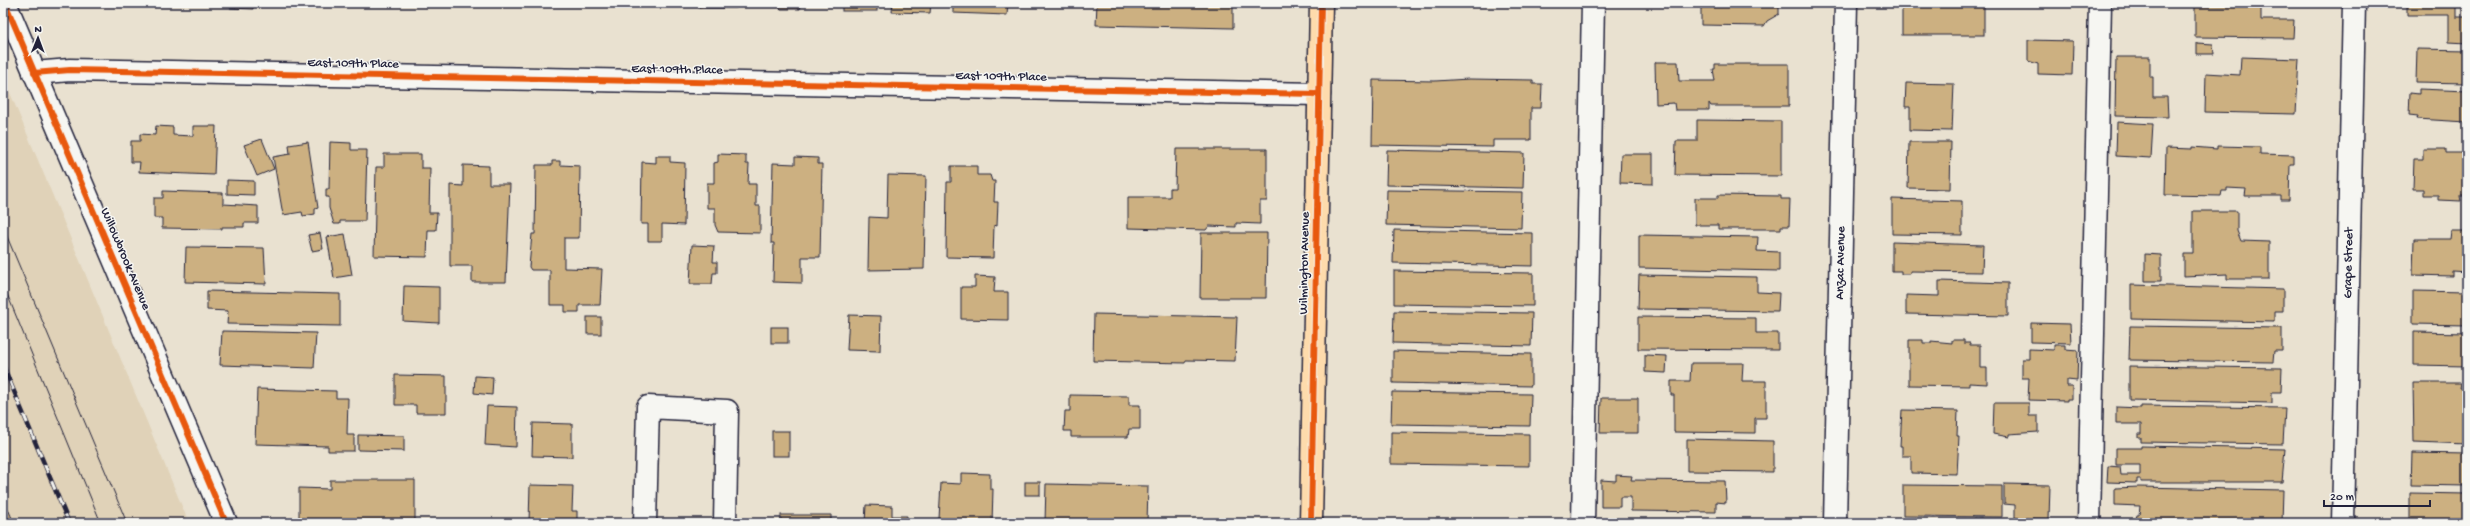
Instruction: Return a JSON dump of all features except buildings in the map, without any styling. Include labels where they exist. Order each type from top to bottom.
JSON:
[{"type":"main road","name":"Wilmington Avenue","points":[[1311,523],[1321,3]]},
{"type":"street","name":"Willowbrook Avenue","points":[[6,3],[34,73],[226,523]]},
{"type":"street","points":[[1583,523],[1592,3]]},
{"type":"street","name":"Anzac Avenue","points":[[1835,523],[1846,3]]},
{"type":"street","points":[[2089,523],[2100,3]]},
{"type":"street","name":"Grape Street","points":[[2343,523],[2354,3]]},
{"type":"street","name":"East 109th Place","points":[[34,73],[78,70],[1319,94]]},
{"type":"street","points":[[645,523],[648,407],[727,410],[725,523]]},
{"type":"shaded area","points":[[3,76],[189,523],[14,523],[3,497]]},
{"type":"tram line","points":[[3,227],[127,523]]},
{"type":"tram line","points":[[3,284],[101,523]]},
{"type":"railway","points":[[3,365],[69,523]]},
{"type":"cycle path","points":[[5,3],[226,523]]},
{"type":"cycle path","points":[[1311,523],[1321,3]]},
{"type":"cycle path","points":[[34,73],[70,70],[1319,94]]}]
